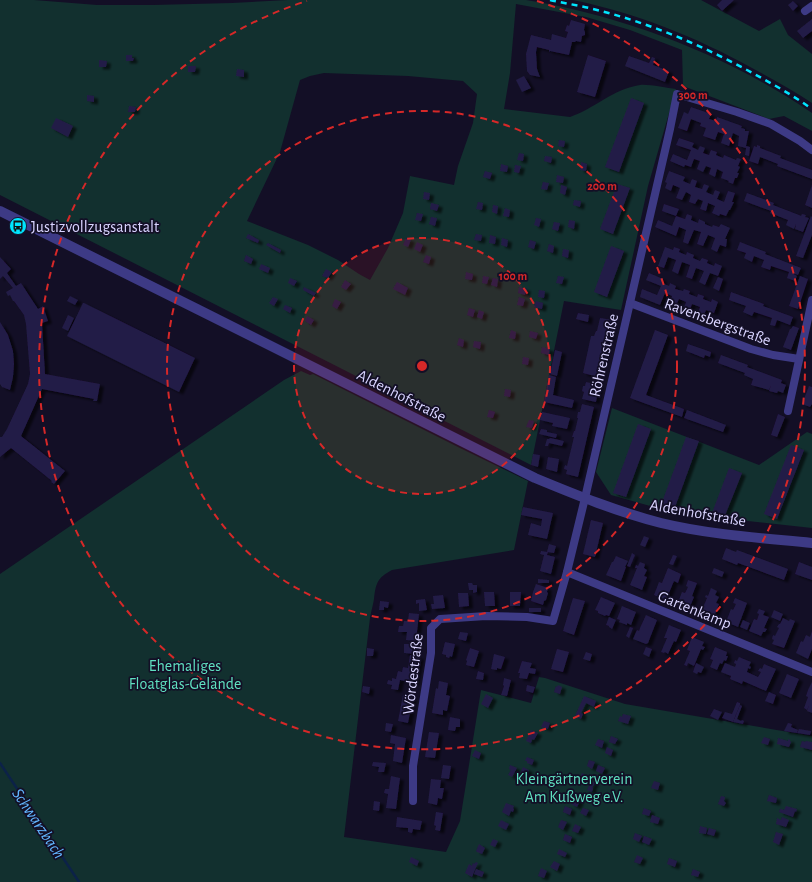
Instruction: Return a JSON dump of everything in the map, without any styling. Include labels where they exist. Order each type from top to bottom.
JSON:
[{"type":"street","points":[[805,12],[812,6]]},
{"type":"street","name":"Röhrenstraße","points":[[553,621],[567,572],[585,498],[677,94],[771,124],[812,150]]},
{"type":"street","name":"Aldenhofstraße","points":[[0,211],[535,478],[632,515],[662,523],[741,536],[812,543]]},
{"type":"street","points":[[788,411],[812,300]]},
{"type":"street","name":"Ravensbergstraße","points":[[630,303],[752,349],[773,355],[799,359]]},
{"type":"street","name":"Gartenkamp","points":[[567,572],[812,672]]},
{"type":"street","name":"Wördestraße","points":[[412,801],[413,766],[431,653],[431,628],[440,619],[486,616],[527,617],[553,621]]},
{"type":"green space","points":[[0,0],[34,0],[97,5],[153,5],[288,0],[526,0],[600,16],[675,41],[747,74],[812,113],[812,131],[784,116],[769,119],[683,86],[682,50],[630,30],[586,17],[516,4],[510,73],[504,109],[570,117],[630,87],[643,85],[676,89],[648,186],[621,310],[564,301],[531,465],[0,195]],"holes":[[[324,73],[408,76],[463,81],[477,94],[473,123],[458,166],[454,185],[410,176],[403,213],[388,248],[370,280],[338,260],[308,245],[247,221],[280,152],[300,80]]]},
{"type":"green space","points":[[573,0],[701,0],[759,31],[780,19],[788,35],[812,54],[812,103],[752,68],[687,36],[643,19]]},
{"type":"green space","name":"Ehemaliges Floatglas-Gelände","points":[[301,371],[310,375],[313,374],[528,481],[514,550],[392,570],[380,578],[376,589],[370,618],[344,837],[446,852],[460,821],[481,690],[531,703],[539,677],[625,704],[812,736],[812,882],[0,882],[0,574],[284,380]]},
{"type":"green space","points":[[612,408],[759,465],[807,432],[812,434],[812,528],[692,515],[668,511],[611,495],[596,472]]},
{"type":"building","points":[[722,0],[734,0],[722,11],[717,5]]},
{"type":"building","points":[[793,1],[798,6],[793,11],[788,5]]},
{"type":"building","points":[[812,19],[812,31],[803,38],[797,31]]},
{"type":"building","points":[[571,20],[585,24],[585,35],[582,36],[581,42],[572,42],[569,55],[550,52],[549,50],[537,47],[537,69],[540,77],[530,75],[527,71],[526,54],[531,35],[551,40],[552,34],[566,38],[568,32],[565,31]]},
{"type":"building","points":[[126,55],[132,55],[132,58],[134,58],[133,61],[126,61]]},
{"type":"building","points":[[588,55],[606,61],[595,97],[577,92]]},
{"type":"building","points":[[629,56],[649,63],[652,57],[655,58],[653,65],[669,71],[665,82],[625,66]]},
{"type":"building","points":[[99,60],[107,61],[106,67],[99,67]]},
{"type":"building","points":[[188,66],[196,66],[195,72],[188,72]]},
{"type":"building","points":[[237,69],[244,70],[244,77],[236,76]]},
{"type":"building","points":[[524,76],[531,88],[522,92],[516,80]]},
{"type":"building","points":[[87,95],[94,96],[94,102],[87,101]]},
{"type":"building","points":[[631,98],[644,103],[619,172],[605,167]]},
{"type":"building","points":[[129,106],[136,107],[135,112],[128,112]]},
{"type":"building","points":[[691,107],[711,114],[709,119],[716,121],[717,117],[742,126],[741,128],[745,129],[745,131],[749,131],[746,146],[750,147],[749,156],[745,155],[746,148],[738,146],[739,136],[733,133],[729,146],[721,143],[724,134],[718,132],[715,140],[703,136],[706,128],[700,126],[701,123],[691,119],[687,131],[678,128],[684,112],[688,114]]},
{"type":"building","points":[[56,118],[73,126],[68,137],[51,128]]},
{"type":"building","points":[[679,138],[694,143],[692,147],[698,150],[700,146],[705,148],[703,153],[709,155],[711,150],[717,152],[716,155],[723,158],[724,155],[736,160],[737,158],[741,159],[738,166],[740,167],[737,173],[739,173],[733,184],[721,178],[723,172],[717,169],[715,177],[709,174],[711,168],[706,166],[703,172],[697,169],[700,161],[694,159],[691,167],[685,165],[684,167],[670,161],[673,154],[687,160],[691,150],[676,145]]},
{"type":"building","points":[[559,140],[565,141],[564,147],[558,146]]},
{"type":"building","points":[[757,145],[760,146],[760,148],[781,156],[780,158],[812,170],[812,179],[777,166],[778,164],[760,157],[758,164],[749,161],[754,146],[757,147]]},
{"type":"building","points":[[519,153],[524,154],[523,161],[517,160]]},
{"type":"building","points":[[545,156],[552,157],[551,163],[544,161]]},
{"type":"building","points":[[581,162],[587,164],[586,171],[580,170]]},
{"type":"building","points":[[501,164],[508,166],[507,172],[500,171]]},
{"type":"building","points":[[515,165],[521,166],[519,173],[514,172]]},
{"type":"building","points":[[485,171],[492,173],[490,179],[483,177]]},
{"type":"building","points":[[669,171],[685,177],[683,181],[690,184],[692,179],[697,181],[695,187],[702,189],[704,184],[709,186],[706,192],[713,195],[715,190],[720,192],[717,199],[724,202],[728,191],[735,193],[732,202],[734,202],[726,216],[720,214],[719,216],[712,213],[715,206],[708,203],[706,211],[700,209],[703,201],[698,199],[695,204],[689,202],[691,195],[686,192],[682,200],[676,198],[680,188],[673,185],[671,191],[665,188],[667,183],[665,182]]},
{"type":"building","points":[[557,175],[564,177],[563,183],[556,182]]},
{"type":"building","points":[[543,182],[549,183],[547,190],[541,189]]},
{"type":"building","points":[[617,184],[630,188],[613,234],[600,229]]},
{"type":"building","points":[[561,185],[567,187],[565,195],[560,193]]},
{"type":"building","points":[[812,185],[812,208],[805,205]]},
{"type":"building","points":[[424,192],[430,193],[429,200],[423,199]]},
{"type":"building","points":[[747,193],[774,203],[773,205],[801,216],[802,214],[806,215],[805,217],[809,218],[803,232],[795,229],[796,224],[794,229],[786,225],[788,220],[770,213],[771,211],[744,201]]},
{"type":"building","points":[[574,200],[581,201],[580,207],[573,205]]},
{"type":"building","points":[[478,202],[483,203],[482,210],[476,209]]},
{"type":"building","points":[[431,203],[439,205],[437,211],[430,209]]},
{"type":"building","points":[[664,204],[679,209],[676,216],[662,211]]},
{"type":"building","points":[[493,205],[498,206],[497,214],[492,212]]},
{"type":"building","points":[[505,208],[510,210],[509,217],[503,216]]},
{"type":"building","points":[[417,213],[423,214],[421,221],[415,220]]},
{"type":"building","points":[[687,214],[692,216],[691,220],[698,223],[699,219],[712,227],[713,225],[719,227],[721,224],[730,228],[725,239],[727,239],[726,247],[720,245],[717,252],[711,249],[715,238],[708,235],[703,246],[697,244],[701,232],[694,230],[688,244],[683,242],[686,230],[679,227],[676,236],[655,227],[658,220],[672,226],[676,216],[685,219]]},
{"type":"building","points":[[811,216],[812,235],[803,258],[796,256]]},
{"type":"building","points":[[431,217],[437,218],[435,226],[429,224]]},
{"type":"building","points":[[536,218],[541,219],[539,227],[534,225]]},
{"type":"building","points":[[569,220],[575,221],[574,229],[568,227]]},
{"type":"building","points":[[554,222],[560,223],[558,231],[552,229]]},
{"type":"building","points":[[248,234],[259,240],[258,243],[246,238]]},
{"type":"building","points":[[476,234],[482,235],[481,241],[474,240]]},
{"type":"building","points":[[490,235],[496,237],[495,244],[489,243]]},
{"type":"building","points":[[406,238],[411,240],[408,247],[403,245]]},
{"type":"building","points":[[502,238],[508,240],[507,247],[501,245]]},
{"type":"building","points":[[530,240],[536,242],[534,249],[528,247]]},
{"type":"building","points":[[417,242],[423,245],[420,252],[414,249]]},
{"type":"building","points":[[740,242],[766,252],[765,254],[801,268],[798,275],[792,273],[797,276],[795,281],[787,278],[789,272],[771,266],[770,270],[761,267],[764,260],[754,256],[752,262],[744,258],[746,253],[737,250]]},
{"type":"building","points":[[268,243],[281,250],[280,253],[266,245]]},
{"type":"building","points":[[549,244],[554,246],[553,253],[547,251]]},
{"type":"building","points":[[611,246],[624,251],[607,297],[594,292]]},
{"type":"building","points":[[665,247],[673,250],[674,247],[680,249],[679,252],[686,255],[687,252],[694,255],[693,258],[700,261],[702,258],[708,260],[707,263],[714,266],[715,263],[722,266],[718,276],[710,273],[705,285],[699,282],[704,271],[696,268],[692,279],[686,277],[690,265],[682,262],[678,274],[672,271],[676,260],[668,257],[664,268],[658,266]]},
{"type":"building","points":[[563,249],[569,250],[568,258],[562,256]]},
{"type":"building","points":[[246,255],[253,259],[251,264],[244,261]]},
{"type":"building","points":[[426,255],[431,257],[429,264],[423,262]]},
{"type":"building","points":[[0,257],[11,269],[7,273],[16,286],[21,283],[38,309],[43,306],[48,321],[42,323],[45,374],[100,384],[97,401],[93,401],[94,399],[42,389],[21,436],[65,471],[54,484],[11,448],[0,457],[0,437],[2,437],[7,429],[28,384],[30,374],[24,315],[10,295],[8,296],[6,292],[13,288],[3,276],[0,279]]},
{"type":"building","points":[[261,264],[270,268],[268,273],[259,269]]},
{"type":"building","points":[[326,269],[332,272],[328,278],[322,276]]},
{"type":"building","points":[[466,272],[473,274],[472,280],[465,279]]},
{"type":"building","points":[[649,273],[663,279],[662,283],[669,286],[670,283],[676,286],[675,289],[683,291],[684,289],[690,291],[689,294],[697,297],[698,294],[704,296],[703,299],[711,302],[712,299],[718,302],[714,313],[706,310],[702,321],[696,318],[700,307],[692,304],[688,316],[682,313],[686,302],[679,299],[674,310],[668,308],[672,296],[665,293],[660,305],[640,297],[642,289],[657,295],[661,286],[646,280]]},
{"type":"building","points":[[483,276],[489,277],[487,284],[482,283]]},
{"type":"building","points":[[558,276],[564,277],[562,284],[556,283]]},
{"type":"building","points":[[800,276],[808,279],[798,309],[789,306]]},
{"type":"building","points":[[718,277],[723,279],[719,291],[713,288]]},
{"type":"building","points":[[290,278],[297,281],[294,286],[288,283]]},
{"type":"building","points":[[493,278],[498,279],[497,287],[491,285]]},
{"type":"building","points":[[345,280],[351,284],[346,290],[341,287]]},
{"type":"building","points":[[397,282],[408,288],[405,295],[393,289]]},
{"type":"building","points":[[304,287],[316,293],[314,296],[303,290]]},
{"type":"building","points":[[519,287],[527,289],[525,295],[518,293]]},
{"type":"building","points":[[539,290],[545,291],[544,298],[538,297]]},
{"type":"building","points":[[731,292],[764,304],[763,306],[793,317],[790,325],[777,320],[775,326],[770,325],[772,318],[754,312],[752,316],[743,312],[746,306],[729,300]]},
{"type":"building","points":[[70,296],[78,300],[75,305],[67,301]]},
{"type":"building","points":[[273,297],[278,299],[274,306],[269,303]]},
{"type":"building","points":[[519,297],[525,299],[523,306],[517,305]]},
{"type":"building","points":[[335,299],[341,302],[337,309],[332,306]]},
{"type":"building","points":[[536,301],[543,303],[542,309],[534,307]]},
{"type":"building","points":[[83,303],[195,358],[179,392],[67,336]]},
{"type":"building","points":[[285,305],[292,308],[290,313],[283,309]]},
{"type":"building","points":[[469,308],[475,310],[473,317],[467,315]]},
{"type":"building","points":[[479,310],[484,312],[482,319],[477,317]]},
{"type":"building","points":[[578,313],[589,315],[588,322],[576,319]]},
{"type":"building","points":[[68,315],[74,318],[68,331],[62,328]]},
{"type":"building","points":[[307,316],[314,320],[311,325],[305,321]]},
{"type":"building","points":[[600,318],[613,320],[609,340],[606,339],[598,377],[583,373],[591,336],[594,336],[597,331]]},
{"type":"building","points":[[0,322],[8,335],[13,351],[13,377],[10,390],[2,387],[0,384]]},
{"type":"building","points":[[793,326],[799,328],[791,350],[783,347],[790,329]]},
{"type":"building","points":[[511,330],[516,332],[515,339],[509,338]]},
{"type":"building","points":[[655,330],[668,335],[646,395],[684,409],[682,417],[630,398]]},
{"type":"building","points":[[530,331],[538,333],[536,339],[529,337]]},
{"type":"building","points":[[459,338],[464,340],[463,347],[457,345]]},
{"type":"building","points":[[474,341],[481,342],[480,349],[473,347]]},
{"type":"building","points":[[688,344],[711,352],[710,357],[705,355],[704,358],[686,351]]},
{"type":"building","points":[[542,347],[550,349],[549,355],[541,353]]},
{"type":"building","points":[[555,350],[562,352],[557,376],[550,374]]},
{"type":"building","points":[[721,355],[748,365],[747,367],[782,380],[781,383],[786,385],[783,393],[778,391],[777,393],[769,391],[771,385],[769,390],[751,385],[753,379],[744,375],[745,373],[718,363]]},
{"type":"building","points":[[523,357],[529,358],[528,365],[522,364]]},
{"type":"building","points":[[549,375],[556,377],[553,395],[574,400],[572,408],[544,402]]},
{"type":"building","points":[[586,382],[599,385],[596,402],[582,399],[584,392],[582,391],[583,386],[585,386]]},
{"type":"building","points":[[809,386],[812,387],[812,404],[810,407],[802,404]]},
{"type":"building","points":[[505,389],[511,390],[510,397],[504,396]]},
{"type":"building","points":[[582,404],[594,407],[578,477],[566,474],[567,470],[564,469],[565,465],[567,466],[578,412],[580,412]]},
{"type":"building","points":[[489,410],[495,412],[493,418],[487,417]]},
{"type":"building","points":[[687,410],[726,425],[723,432],[684,418]]},
{"type":"building","points":[[542,412],[570,418],[567,429],[552,426],[553,423],[540,420]]},
{"type":"building","points":[[778,414],[785,417],[777,437],[771,435]]},
{"type":"building","points":[[529,420],[534,421],[532,428],[526,427]]},
{"type":"building","points":[[638,424],[651,429],[626,497],[613,493]]},
{"type":"building","points":[[541,429],[557,434],[556,438],[539,434]]},
{"type":"building","points":[[686,437],[699,441],[674,510],[661,505]]},
{"type":"building","points":[[550,438],[564,441],[562,446],[549,443],[548,446],[545,446],[547,439]]},
{"type":"building","points":[[791,445],[804,450],[777,519],[764,514]]},
{"type":"building","points":[[533,454],[540,455],[538,467],[531,465]]},
{"type":"building","points":[[548,457],[559,459],[557,472],[546,469]]},
{"type":"building","points":[[729,468],[742,473],[724,518],[712,513]]},
{"type":"building","points":[[523,507],[553,513],[547,539],[528,535],[531,523],[541,526],[542,519],[521,515]]},
{"type":"building","points":[[591,520],[603,523],[595,557],[583,554]]},
{"type":"building","points":[[644,536],[649,538],[645,547],[640,545]]},
{"type":"building","points":[[549,544],[556,546],[554,553],[547,552]]},
{"type":"building","points":[[726,548],[736,552],[737,550],[788,569],[784,580],[738,563],[737,565],[722,559]]},
{"type":"building","points":[[541,551],[548,552],[547,555],[555,557],[551,574],[540,571],[544,555],[540,554]]},
{"type":"building","points":[[632,553],[635,555],[630,567],[627,566]]},
{"type":"building","points":[[673,555],[677,556],[673,565],[669,564]]},
{"type":"building","points":[[616,556],[628,561],[621,581],[606,575]]},
{"type":"building","points":[[640,562],[645,564],[644,568],[647,570],[644,576],[647,577],[642,590],[630,585],[637,568],[635,568],[636,565],[638,566]]},
{"type":"building","points":[[799,562],[812,567],[812,580],[795,574]]},
{"type":"building","points":[[668,568],[681,574],[678,583],[674,581],[666,600],[654,595],[659,582],[662,583]]},
{"type":"building","points":[[714,568],[724,572],[722,577],[712,573]]},
{"type":"building","points":[[538,579],[549,580],[549,583],[538,583]]},
{"type":"building","points":[[688,580],[697,583],[692,596],[694,597],[689,609],[677,605],[682,592],[685,593],[688,587],[686,586]]},
{"type":"building","points":[[468,583],[477,585],[477,592],[473,593],[473,590],[469,590]]},
{"type":"building","points":[[536,584],[548,588],[546,600],[544,601],[543,605],[531,601]]},
{"type":"building","points":[[711,588],[717,591],[715,595],[719,597],[716,603],[719,604],[714,617],[701,612],[707,598],[705,597],[706,595],[708,596]]},
{"type":"building","points":[[484,592],[494,592],[495,606],[485,606]]},
{"type":"building","points":[[510,592],[521,592],[520,606],[510,606]]},
{"type":"building","points":[[458,593],[468,593],[469,606],[459,607]]},
{"type":"building","points":[[443,595],[445,608],[432,609],[431,604],[434,604],[433,596]]},
{"type":"building","points":[[601,597],[615,603],[609,616],[598,613],[598,611],[595,610]]},
{"type":"building","points":[[573,598],[585,601],[574,635],[563,631]]},
{"type":"building","points":[[735,598],[747,603],[738,627],[726,622],[731,609],[733,610],[736,604],[733,603]]},
{"type":"building","points":[[425,599],[427,610],[419,611],[419,603],[416,604],[416,600]]},
{"type":"building","points":[[380,601],[389,602],[388,608],[384,607],[384,610],[379,610]]},
{"type":"building","points":[[622,606],[636,612],[631,625],[619,622],[620,620],[617,619]]},
{"type":"building","points":[[529,608],[541,608],[541,612],[529,612]]},
{"type":"building","points":[[759,609],[765,611],[763,615],[769,617],[764,628],[767,629],[761,636],[749,631],[754,619],[757,620],[759,614],[757,613]]},
{"type":"building","points":[[774,610],[783,614],[780,621],[771,617]]},
{"type":"building","points":[[409,613],[419,614],[416,641],[406,640],[407,632],[398,632],[399,626],[403,626],[404,621],[408,621]]},
{"type":"building","points":[[646,615],[657,620],[648,643],[646,644],[633,639],[637,630],[639,631]]},
{"type":"building","points":[[609,617],[616,620],[612,629],[606,625]]},
{"type":"building","points":[[783,618],[789,621],[790,619],[795,621],[784,648],[772,644],[774,640],[772,639],[773,635],[775,636],[779,628],[777,627]]},
{"type":"building","points":[[743,620],[750,623],[747,630],[740,627]]},
{"type":"building","points":[[669,625],[681,630],[676,642],[674,641],[668,654],[661,652],[667,638],[664,638]]},
{"type":"building","points":[[630,627],[633,628],[629,638],[626,636]]},
{"type":"building","points":[[812,631],[812,649],[808,659],[796,653],[801,641],[803,642],[806,635],[810,637]]},
{"type":"building","points":[[460,632],[468,633],[466,641],[458,639]]},
{"type":"building","points":[[692,637],[704,642],[702,646],[705,647],[703,650],[701,649],[694,666],[688,663],[687,666],[684,665],[690,651],[687,650]]},
{"type":"building","points":[[409,642],[416,642],[415,654],[404,653],[404,644],[409,644]]},
{"type":"building","points":[[445,642],[455,644],[452,657],[450,656],[449,658],[442,654]]},
{"type":"building","points":[[646,647],[652,649],[649,657],[643,654]]},
{"type":"building","points":[[715,647],[727,652],[726,656],[728,656],[726,661],[724,660],[722,664],[720,663],[717,670],[710,667],[713,660],[710,659]]},
{"type":"building","points":[[367,648],[374,649],[373,656],[367,656]]},
{"type":"building","points":[[470,648],[479,651],[474,667],[466,665]]},
{"type":"building","points":[[557,649],[569,652],[563,672],[551,669]]},
{"type":"building","points":[[586,652],[592,654],[590,661],[583,659]]},
{"type":"building","points":[[494,654],[505,657],[501,669],[491,669]]},
{"type":"building","points":[[410,655],[420,657],[415,683],[400,680],[398,690],[391,689],[392,685],[387,684],[388,680],[392,681],[392,678],[396,679],[398,671],[402,672],[403,667],[408,668]]},
{"type":"building","points":[[739,657],[751,662],[749,666],[751,667],[750,669],[748,668],[747,672],[758,677],[761,672],[758,671],[760,668],[762,669],[764,664],[776,669],[766,691],[743,681],[742,684],[730,679],[731,676],[721,672],[725,663],[735,667],[735,660],[737,661]]},
{"type":"building","points":[[522,661],[532,663],[530,668],[536,669],[535,674],[529,673],[527,679],[519,678],[520,673],[518,673]]},
{"type":"building","points":[[696,663],[704,667],[701,673],[698,672],[697,674],[693,672]]},
{"type":"building","points":[[478,671],[484,673],[483,680],[476,679]]},
{"type":"building","points":[[787,674],[799,679],[791,698],[779,693]]},
{"type":"building","points":[[504,678],[511,680],[507,696],[501,695],[504,686]]},
{"type":"building","points":[[439,681],[448,683],[446,695],[450,696],[447,711],[443,710],[443,715],[432,713],[436,688],[438,689]]},
{"type":"building","points":[[812,682],[812,713],[807,711],[809,705],[807,710],[804,708],[808,697],[806,696]]},
{"type":"building","points":[[527,685],[535,687],[533,693],[526,691]]},
{"type":"building","points":[[558,685],[562,687],[560,694],[554,692],[556,686],[557,687]]},
{"type":"building","points":[[363,686],[370,687],[369,694],[362,692]]},
{"type":"building","points":[[769,692],[776,695],[773,704],[765,701]]},
{"type":"building","points":[[486,694],[493,698],[488,708],[481,704]]},
{"type":"building","points":[[403,695],[413,697],[408,723],[398,721]]},
{"type":"building","points":[[584,696],[596,701],[594,707],[586,703],[581,713],[583,714],[581,719],[575,716]]},
{"type":"building","points":[[737,702],[740,703],[740,705],[733,722],[722,718],[725,712],[732,714]]},
{"type":"building","points":[[740,705],[742,706],[737,719],[744,721],[743,724],[733,722]]},
{"type":"building","points":[[714,709],[722,712],[718,720],[710,716]]},
{"type":"building","points":[[623,714],[631,716],[628,724],[618,721],[620,716],[622,717]]},
{"type":"building","points":[[450,717],[460,719],[460,727],[456,727],[455,731],[448,730]]},
{"type":"building","points":[[544,721],[550,723],[548,729],[541,727]]},
{"type":"building","points":[[386,723],[393,724],[391,732],[385,731]]},
{"type":"building","points":[[788,723],[792,724],[791,727],[798,730],[797,733],[784,731]]},
{"type":"building","points":[[799,729],[811,731],[810,735],[797,733]]},
{"type":"building","points":[[531,730],[538,733],[534,740],[532,739],[531,743],[526,741]]},
{"type":"building","points":[[429,732],[439,733],[435,758],[425,757]]},
{"type":"building","points":[[391,735],[406,738],[402,763],[393,761],[395,744],[390,743]]},
{"type":"building","points":[[611,736],[618,739],[615,744],[609,742]]},
{"type":"building","points":[[764,737],[770,739],[768,745],[761,743]]},
{"type":"building","points":[[778,738],[788,741],[788,739],[790,740],[791,742],[789,747],[777,744]]},
{"type":"building","points":[[598,739],[604,741],[602,748],[595,745]]},
{"type":"building","points":[[802,741],[812,742],[812,750],[800,747]]},
{"type":"building","points":[[607,747],[613,750],[611,756],[605,753]]},
{"type":"building","points":[[475,750],[481,753],[479,759],[472,756]]},
{"type":"building","points":[[527,757],[534,760],[532,765],[525,761]]},
{"type":"building","points":[[589,760],[595,762],[592,769],[587,766]]},
{"type":"building","points":[[373,762],[386,763],[384,772],[378,772],[379,767],[372,766]]},
{"type":"building","points":[[443,765],[451,766],[449,779],[441,778]]},
{"type":"building","points":[[510,765],[517,768],[512,777],[508,775],[511,770],[509,769]]},
{"type":"building","points":[[598,765],[605,768],[602,774],[596,771]]},
{"type":"building","points":[[523,767],[529,770],[526,777],[520,774]]},
{"type":"building","points":[[582,773],[588,776],[585,782],[579,779]]},
{"type":"building","points":[[391,776],[400,778],[396,809],[386,808],[388,794],[384,793],[385,789],[389,789]]},
{"type":"building","points":[[431,779],[441,780],[440,788],[444,788],[442,799],[438,798],[437,805],[428,803]]},
{"type":"building","points":[[591,781],[595,783],[592,788],[592,792],[587,790]]},
{"type":"building","points":[[654,781],[660,783],[658,790],[651,788]]},
{"type":"building","points":[[769,795],[777,798],[776,803],[767,801]]},
{"type":"building","points":[[721,796],[725,797],[724,801],[726,803],[724,806],[718,804]]},
{"type":"building","points":[[574,798],[580,801],[577,807],[571,804]]},
{"type":"building","points":[[374,801],[380,802],[379,811],[373,810]]},
{"type":"building","points":[[506,803],[514,806],[513,812],[511,811],[509,816],[502,812]]},
{"type":"building","points":[[565,806],[572,809],[570,815],[563,812]]},
{"type":"building","points":[[786,806],[797,809],[793,817],[779,812],[780,809],[784,810]]},
{"type":"building","points":[[583,808],[589,810],[586,816],[580,813]]},
{"type":"building","points":[[644,808],[651,811],[649,816],[642,814]]},
{"type":"building","points":[[436,812],[443,813],[440,831],[435,830],[436,826],[434,825]]},
{"type":"building","points":[[652,815],[660,818],[658,824],[650,822]]},
{"type":"building","points":[[397,817],[422,821],[420,830],[413,829],[412,833],[408,832],[408,828],[396,827]]},
{"type":"building","points":[[782,817],[789,820],[786,827],[776,824],[777,818],[781,820]]},
{"type":"building","points":[[501,820],[509,824],[506,830],[498,826]]},
{"type":"building","points":[[561,820],[567,822],[563,830],[558,827]]},
{"type":"building","points":[[575,824],[581,827],[578,833],[572,831]]},
{"type":"building","points":[[700,826],[707,828],[706,834],[699,833]]},
{"type":"building","points":[[709,828],[716,830],[714,836],[707,834]]},
{"type":"building","points":[[776,832],[783,834],[779,845],[773,842]]},
{"type":"building","points":[[635,833],[642,836],[639,842],[633,839]]},
{"type":"building","points":[[565,834],[572,837],[570,843],[563,840]]},
{"type":"building","points":[[644,836],[652,839],[649,845],[642,842]]},
{"type":"building","points":[[493,839],[498,841],[495,847],[490,845]]},
{"type":"building","points":[[479,844],[485,848],[482,854],[476,851]]},
{"type":"building","points":[[559,849],[567,853],[565,857],[557,854]]},
{"type":"building","points":[[637,855],[643,858],[640,864],[634,862]]},
{"type":"building","points":[[411,857],[419,861],[417,866],[409,862]]},
{"type":"building","points":[[669,858],[677,861],[675,867],[667,864]]},
{"type":"building","points":[[554,861],[560,864],[557,871],[550,867]]},
{"type":"building","points":[[476,862],[478,863],[472,877],[465,873],[469,864],[472,866],[473,863],[474,864]]},
{"type":"building","points":[[541,868],[547,871],[544,878],[538,876]]},
{"type":"building","points":[[476,869],[484,872],[482,877],[474,874]]},
{"type":"building","points":[[693,869],[700,872],[698,877],[691,875]]},
{"type":"waterway","name":"Schwarzbach","points":[[0,763],[79,882]]},
{"type":"railway","points":[[550,0],[610,13],[650,26],[690,42],[747,70],[788,93],[812,109]]},
{"type":"place","name":"Justizvollzugsanstalt","points":[[18,226]]},
{"type":"park label","name":"Kleingärtnerverein Am Kußweg e.V.","points":[[574,787]]}]
